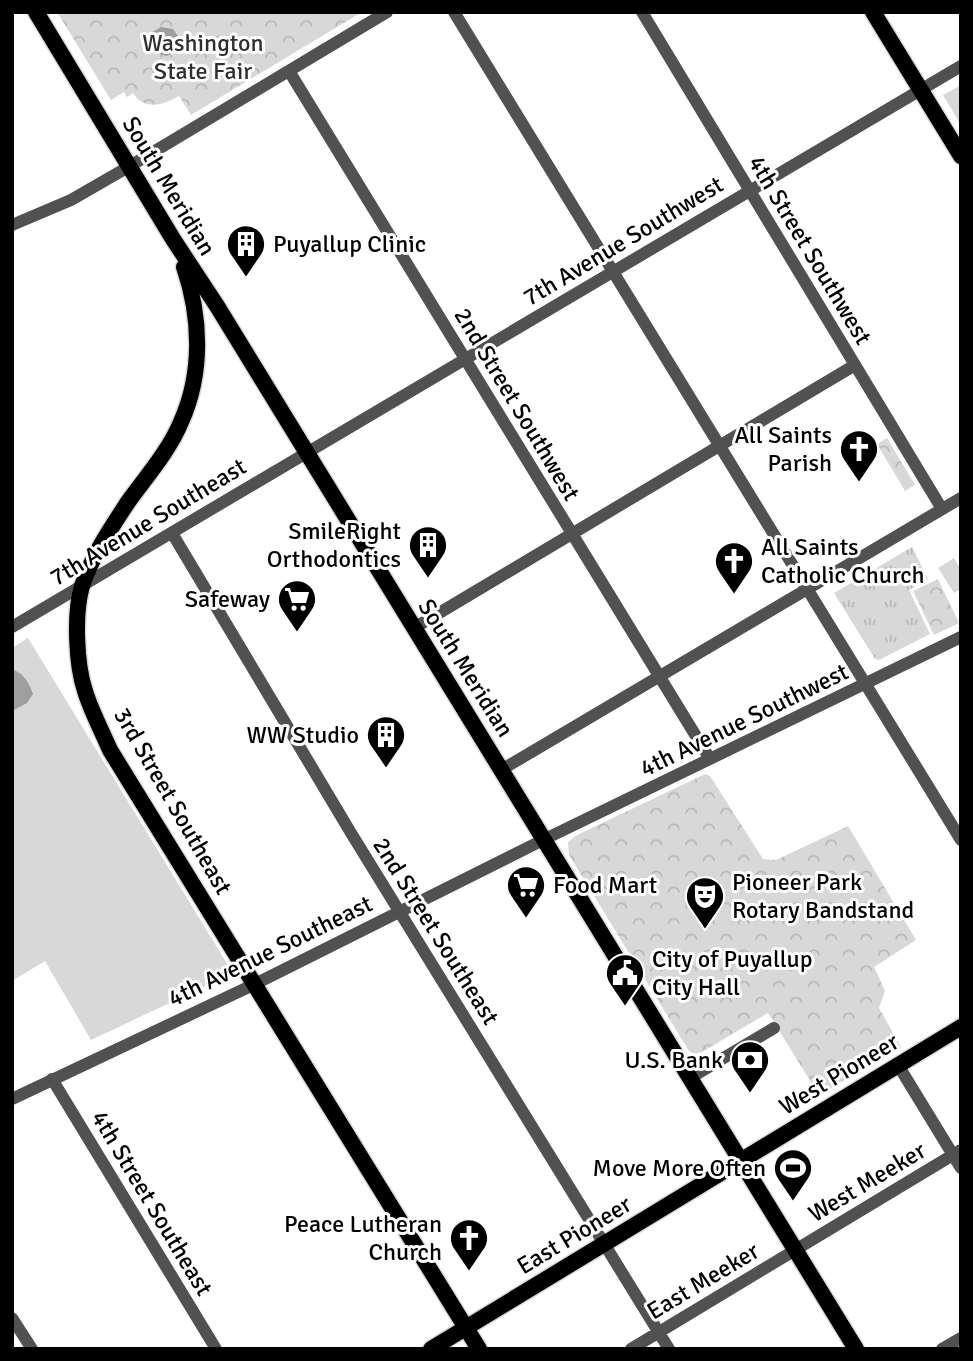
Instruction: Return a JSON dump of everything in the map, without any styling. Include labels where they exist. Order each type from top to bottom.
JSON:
[{"type":"main road","name":"South Meridian","points":[[36,12],[856,1349]]},
{"type":"main road","points":[[873,12],[961,156]]},
{"type":"main road","name":"3rd Street Southeast","points":[[173,239],[189,281],[195,310],[197,351],[191,392],[181,424],[108,533],[83,585],[78,624],[79,662],[85,691],[110,750],[479,1349]]},
{"type":"main road","name":"West Pioneer","points":[[741,1160],[961,1027]]},
{"type":"main road","name":"East Pioneer","points":[[431,1349],[741,1160]]},
{"type":"street","points":[[12,225],[71,200],[387,12]]},
{"type":"street","points":[[454,12],[961,841]]},
{"type":"street","name":"4th Street Southwest","points":[[642,12],[942,509]]},
{"type":"street","name":"7th Avenue Southwest","points":[[306,452],[961,66]]},
{"type":"street","name":"2nd Street Southwest","points":[[289,71],[710,759]]},
{"type":"street","points":[[414,628],[855,365]]},
{"type":"street","name":"7th Avenue Southeast","points":[[12,627],[306,452]]},
{"type":"street","points":[[501,770],[961,498]]},
{"type":"street","name":"2nd Street Southeast","points":[[172,533],[399,911],[669,1349]]},
{"type":"street","name":"4th Avenue Southwest","points":[[545,839],[961,637]]},
{"type":"street","name":"4th Avenue Southeast","points":[[12,1098],[255,984],[545,839]]},
{"type":"street","points":[[690,1078],[774,1028]]},
{"type":"street","points":[[898,1065],[957,1153],[961,1168]]},
{"type":"street","name":"4th Street Southeast","points":[[52,1079],[216,1349]]},
{"type":"street","name":"West Meeker","points":[[796,1250],[957,1153]]},
{"type":"street","name":"East Meeker","points":[[631,1349],[796,1250]]},
{"type":"street","points":[[12,1318],[32,1349]]},
{"type":"street","points":[[942,1349],[961,1338]]},
{"type":"green space","name":"Washington State Fair","points":[[57,12],[362,12],[191,115],[179,96],[154,105],[143,102],[133,93],[127,97],[124,92],[111,100]]},
{"type":"green space","points":[[961,85],[961,125],[943,95]]},
{"type":"green space","points":[[887,438],[915,485],[905,491],[877,444]]},
{"type":"green space","points":[[912,547],[928,579],[909,590],[930,634],[879,660],[875,659],[834,593]]},
{"type":"green space","points":[[954,558],[961,570],[961,589],[954,593],[938,568]]},
{"type":"green space","points":[[938,579],[959,623],[934,635],[913,591]]},
{"type":"green space","points":[[28,638],[231,970],[227,976],[91,1040],[45,961],[12,981],[12,648]]},
{"type":"green space","points":[[705,774],[710,776],[763,859],[776,860],[848,826],[916,940],[874,967],[885,991],[879,1008],[901,1047],[819,1095],[768,1013],[702,1052],[694,1054],[689,1051],[569,855],[568,842],[577,835]]},
{"type":"shaded area","points":[[161,27],[173,29],[178,36],[174,52],[167,56],[154,53],[147,42],[149,34]]},
{"type":"shaded area","points":[[12,671],[26,680],[33,694],[27,703],[12,711]]},
{"type":"place","name":"Puyallup Clinic","points":[[246,278]]},
{"type":"place","name":"All Saints Parish","points":[[859,483]]},
{"type":"place","name":"SmileRight Orthodontics","points":[[428,579]]},
{"type":"place","name":"All Saints Catholic Church","points":[[734,595]]},
{"type":"place","name":"Safeway","points":[[297,633]]},
{"type":"place","name":"WW Studio","points":[[386,769]]},
{"type":"place","name":"Food Mart","points":[[526,919]]},
{"type":"place","name":"Pioneer Park Rotary Bandstand","points":[[705,930]]},
{"type":"place","name":"City of Puyallup City Hall","points":[[625,1007]]},
{"type":"place","name":"U.S. Bank","points":[[750,1094]]},
{"type":"place","name":"Move More Often","points":[[793,1202]]},
{"type":"place","name":"Peace Lutheran Church","points":[[469,1272]]}]
